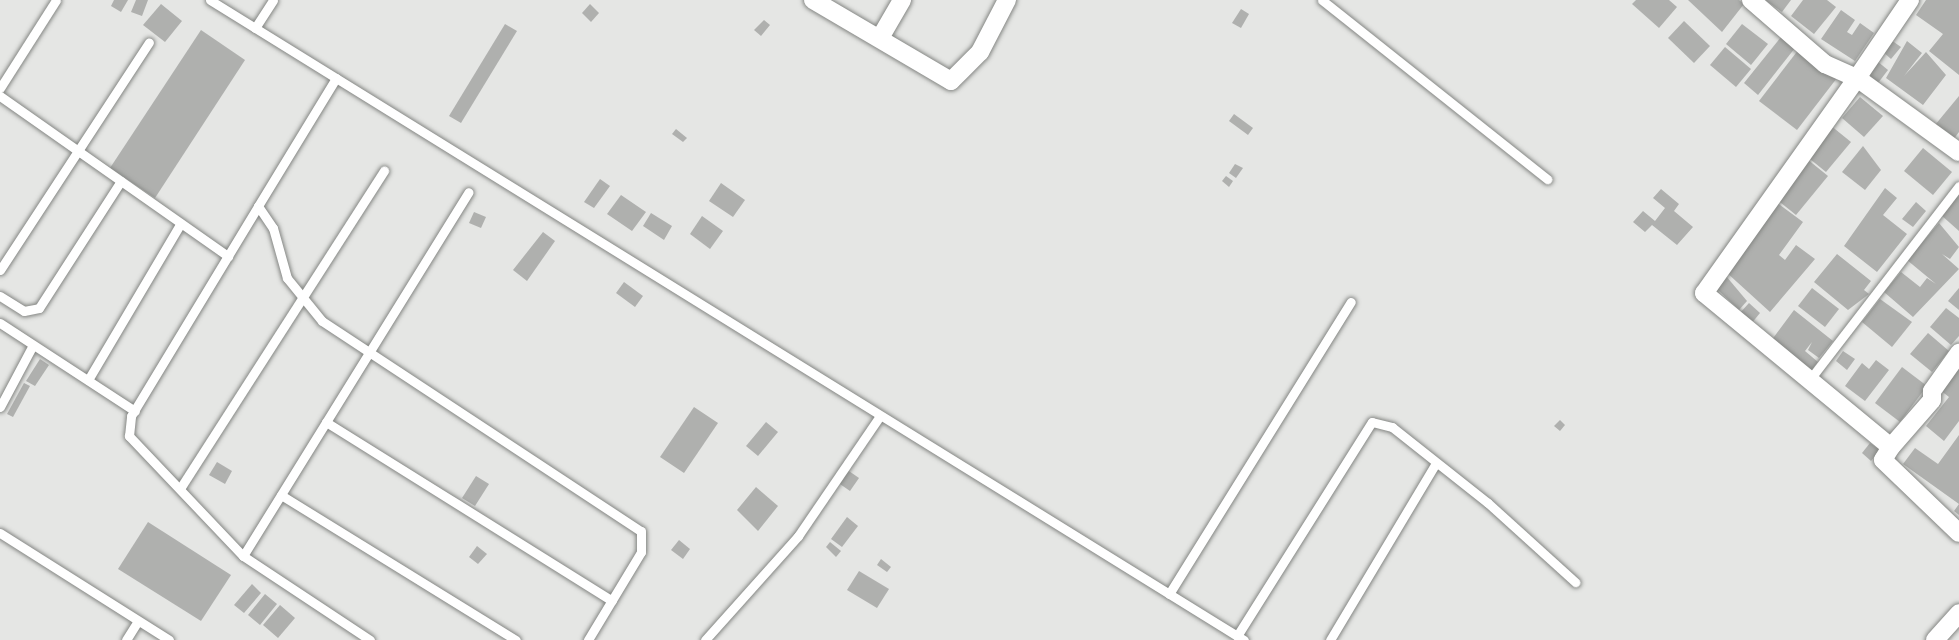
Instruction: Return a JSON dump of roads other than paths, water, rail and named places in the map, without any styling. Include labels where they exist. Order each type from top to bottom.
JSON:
[{"type":"street","points":[[813,0],[951,81],[980,52],[1007,0]]},
{"type":"street","points":[[880,38],[902,0]]},
{"type":"street","points":[[1751,0],[1825,64],[1857,78],[1959,152]]},
{"type":"street","points":[[1891,447],[1811,378],[1704,293],[1910,0]]},
{"type":"street","points":[[1959,353],[1932,391],[1932,400],[1883,460],[1959,533]]},
{"type":"street","points":[[1943,637],[1959,613]]},
{"type":"lane","points":[[0,88],[56,0]]},
{"type":"lane","points":[[210,0],[1240,638],[1372,422],[1392,427],[1575,582]]},
{"type":"lane","points":[[255,28],[273,0]]},
{"type":"lane","points":[[1322,0],[1547,179]]},
{"type":"lane","points":[[0,270],[149,42]]},
{"type":"lane","points":[[336,78],[135,411],[128,429],[131,442],[181,487],[243,556],[370,640]]},
{"type":"lane","points":[[0,96],[228,256]]},
{"type":"lane","points":[[181,487],[384,171]]},
{"type":"lane","points":[[0,296],[24,311],[39,308],[121,181]]},
{"type":"lane","points":[[1811,378],[1959,186]]},
{"type":"lane","points":[[243,556],[469,192]]},
{"type":"lane","points":[[258,206],[301,300],[369,353],[637,526],[641,552],[588,640]]},
{"type":"lane","points":[[88,380],[181,223]]},
{"type":"lane","points":[[1169,594],[1351,302]]},
{"type":"lane","points":[[0,323],[135,411]]},
{"type":"lane","points":[[0,407],[33,345]]},
{"type":"lane","points":[[705,640],[798,536],[880,416]]},
{"type":"lane","points":[[326,422],[612,601]]},
{"type":"lane","points":[[1330,640],[1436,463]]},
{"type":"lane","points":[[281,495],[516,640]]},
{"type":"lane","points":[[0,533],[169,640]]},
{"type":"lane","points":[[126,640],[138,621]]}]
